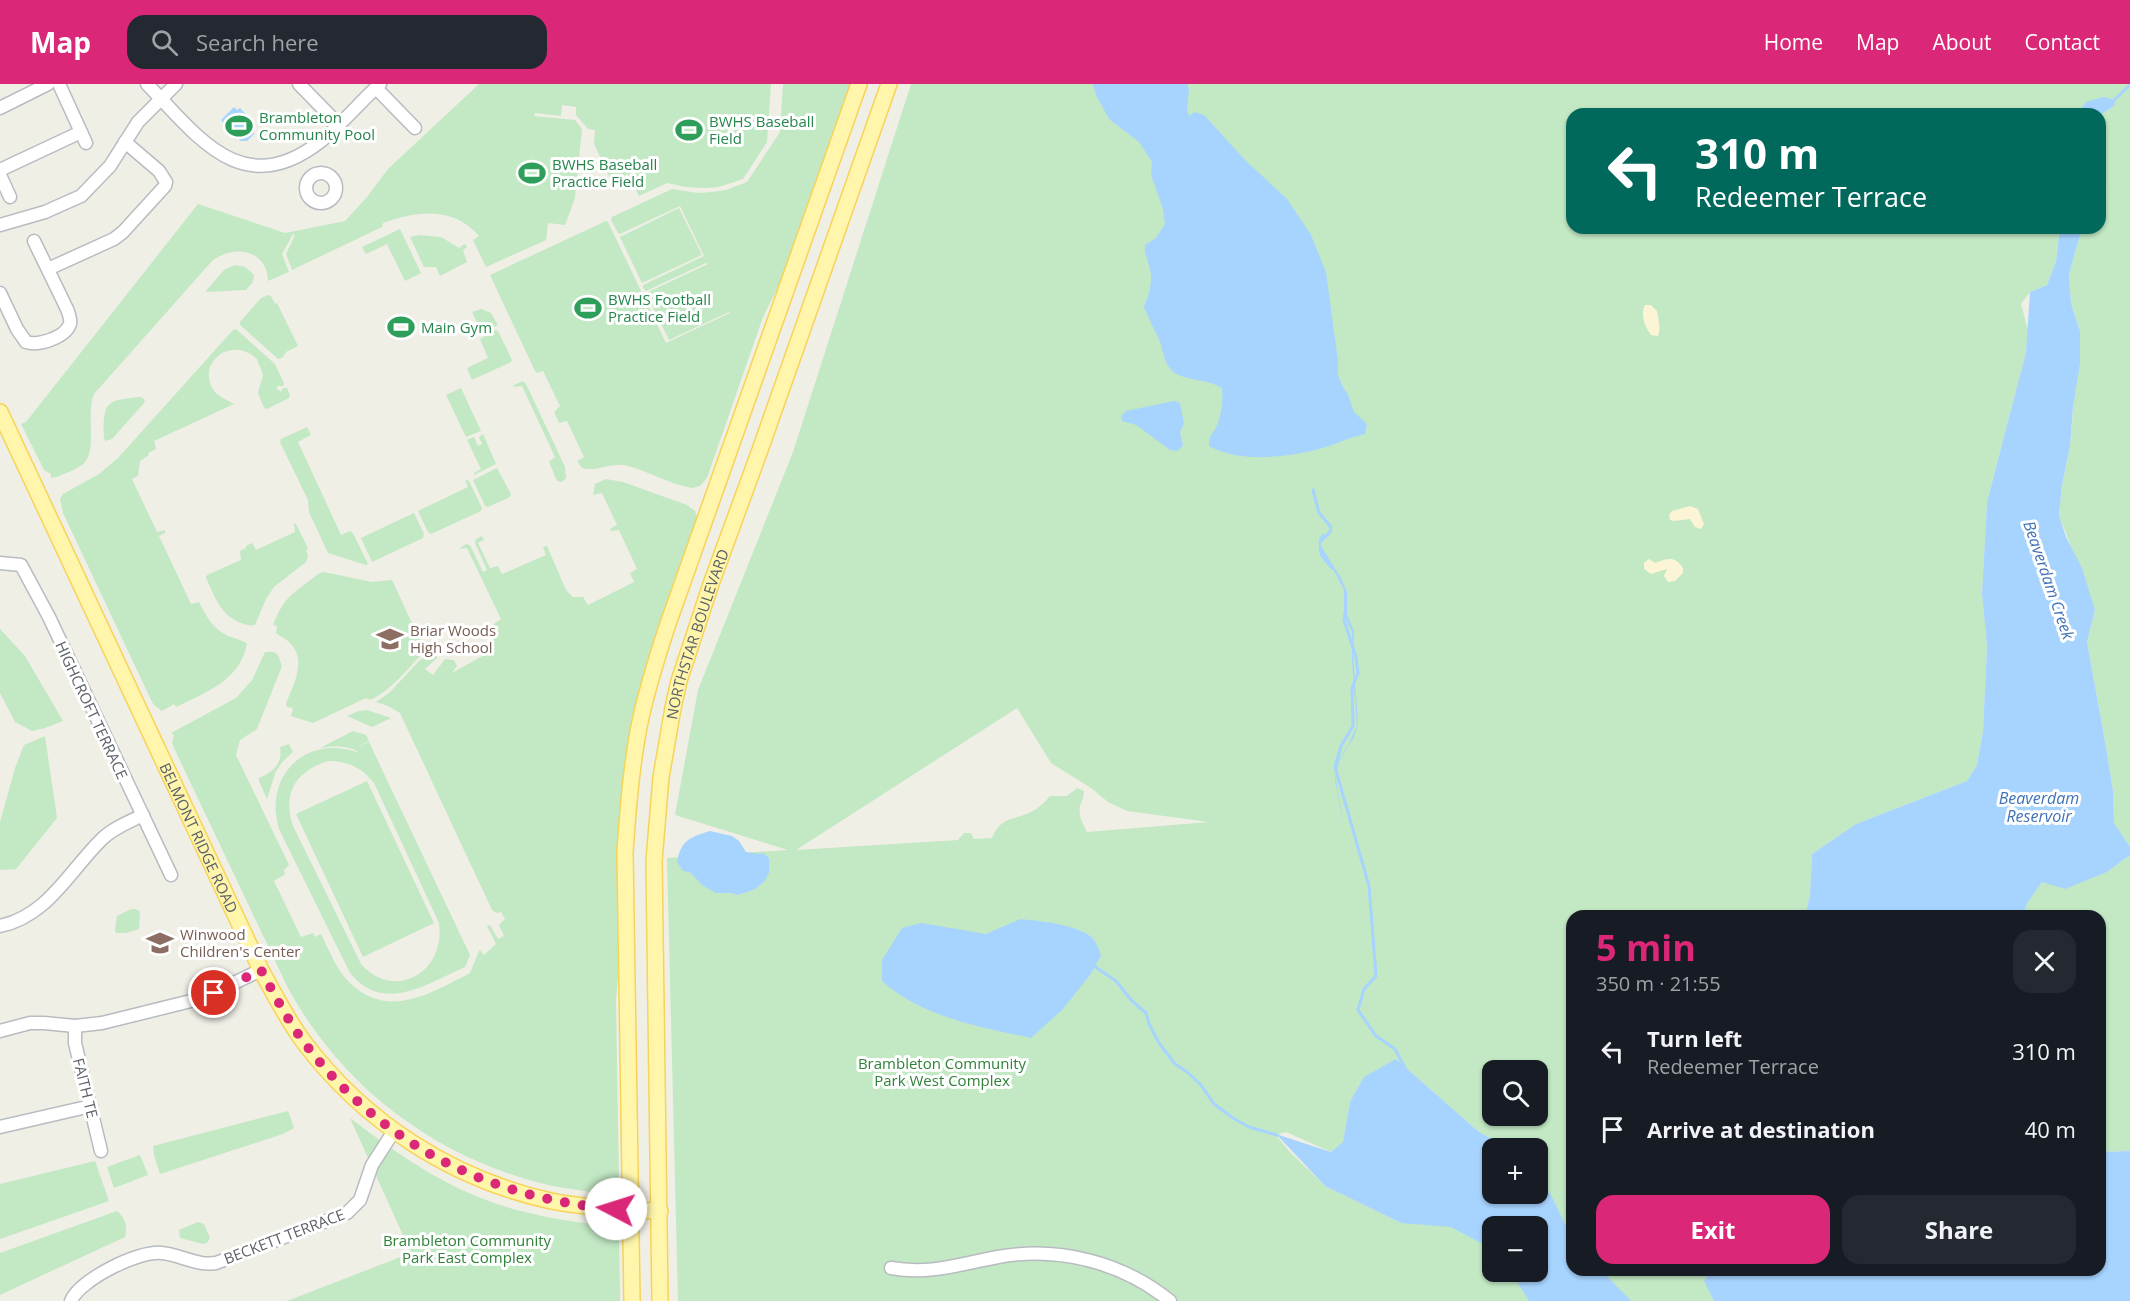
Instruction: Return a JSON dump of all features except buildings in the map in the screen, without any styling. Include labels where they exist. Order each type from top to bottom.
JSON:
[{"type":"main road","name":"NORTHSTAR BOULEVARD","points":[[632,1210],[626,852],[629,800],[639,726],[653,668],[668,624],[859,84]]},
{"type":"main road","name":"NORTHSTAR BOULEVARD","points":[[660,1211],[654,861],[661,777],[673,708],[711,584],[890,84]]},
{"type":"main road","name":"BELMONT RIDGE ROAD","points":[[0,412],[261,970],[287,1018],[318,1060],[356,1100],[394,1131],[433,1157],[485,1181],[512,1191],[570,1204],[660,1211]]},
{"type":"main road","points":[[632,1210],[632,1301]]},
{"type":"main road","points":[[660,1211],[660,1301]]},
{"type":"street","points":[[0,108],[48,84]]},
{"type":"street","points":[[0,170],[84,137],[59,84]]},
{"type":"street","points":[[147,84],[210,148],[246,165],[278,164],[303,154],[322,140],[378,86],[415,128]]},
{"type":"street","points":[[0,225],[45,213],[81,196],[102,176],[138,122],[176,84]]},
{"type":"street","points":[[303,85],[339,124]]},
{"type":"street","points":[[48,269],[114,239],[165,186],[166,182],[159,171],[125,142]]},
{"type":"street","points":[[303,154],[313,175]]},
{"type":"street","points":[[0,176],[10,197]]},
{"type":"street","points":[[0,293],[17,329],[26,342],[39,344],[66,329],[70,324],[70,317],[34,241]]},
{"type":"street","name":"HIGHCROFT TERRACE","points":[[0,563],[21,565],[49,617],[171,875]]},
{"type":"street","points":[[0,926],[31,913],[43,904],[102,839],[112,831],[143,815]]},
{"type":"street","points":[[0,1031],[30,1023],[75,1026],[102,1023],[202,998],[261,970]]},
{"type":"street","name":"FAITH TE","points":[[75,1026],[75,1043],[101,1150]]},
{"type":"street","points":[[0,1128],[91,1106]]},
{"type":"street","name":"BECKETT TERRACE","points":[[71,1301],[78,1288],[88,1280],[136,1257],[161,1253],[204,1264],[216,1263],[347,1213],[360,1200],[372,1165],[394,1131]]},
{"type":"street","points":[[891,1268],[911,1272],[931,1271],[999,1257],[1044,1252],[1082,1258],[1122,1271],[1170,1301]]},
{"type":"green space","points":[[479,84],[771,84],[767,142],[743,179],[719,187],[705,188],[667,183],[639,196],[628,174],[611,180],[594,144],[595,130],[588,129],[576,115],[576,107],[562,105],[561,116],[535,113],[534,116],[575,120],[582,129],[575,198],[565,225],[548,223],[546,240],[486,267],[473,240],[479,236],[469,226],[458,220],[434,214],[409,216],[383,223],[382,227],[292,270],[286,254],[295,235],[293,234],[282,254],[289,272],[268,281],[262,263],[249,253],[231,252],[221,255],[212,261],[94,394],[91,412],[91,442],[87,459],[76,469],[51,478],[51,474],[44,470],[21,424],[26,422],[198,204],[285,233],[345,221],[388,169]]},
{"type":"green space","points":[[783,84],[854,84],[785,273],[763,317],[707,478],[700,486],[692,488],[624,465],[582,468],[577,461],[584,457],[567,421],[559,423],[554,412],[560,406],[543,371],[537,373],[535,371],[490,275],[606,221],[666,343],[730,313],[669,340],[646,293],[708,264],[646,291],[643,288],[643,285],[704,256],[680,206],[620,234],[611,220],[612,217],[672,189],[698,193],[712,192],[726,190],[747,182],[780,132]]},
{"type":"green space","name":"Brambleton Community Park West Complex","points":[[911,84],[2130,84],[2130,847],[2114,823],[2113,791],[2087,642],[2095,610],[2059,515],[2070,446],[2080,331],[2071,303],[2069,274],[2080,234],[2106,234],[2106,111],[2114,106],[2086,102],[2082,108],[1566,108],[1566,234],[2059,234],[2056,261],[2047,285],[2030,292],[2021,304],[2028,330],[2026,352],[1987,502],[1982,594],[1987,646],[1983,731],[1977,765],[1967,781],[1856,824],[1812,854],[1810,895],[1806,910],[1566,910],[1566,1276],[1708,1276],[1705,1281],[1714,1301],[678,1301],[667,858],[788,850],[675,815],[698,690],[793,452]],"holes":[[[1017,708],[1051,763],[1091,788],[1108,802],[1127,811],[1209,822],[1087,832],[1080,813],[1084,791],[1077,788],[1067,796],[1050,796],[1034,810],[1004,822],[992,838],[974,839],[971,833],[964,833],[958,840],[796,850]],[[1396,1059],[1479,1132],[1490,1138],[1548,1138],[1548,1204],[1482,1204],[1482,1197],[1401,1223],[1325,1186],[1276,1135],[1286,1132],[1331,1152],[1343,1143],[1350,1102]]]},
{"type":"green space","points":[[679,208],[702,255],[642,283],[620,237]]},
{"type":"green space","points":[[400,229],[421,273],[405,281],[387,244],[366,254],[362,247]]},
{"type":"green space","points":[[419,235],[441,237],[459,248],[465,244],[467,247],[463,250],[467,262],[440,276],[436,267],[424,267],[410,237]]},
{"type":"green space","points":[[235,265],[245,267],[254,275],[253,282],[246,290],[205,292],[224,270]]},
{"type":"green space","points":[[268,295],[275,304],[277,303],[298,346],[278,359],[240,325],[240,322],[261,298]]},
{"type":"green space","points":[[481,309],[491,313],[498,325],[482,333],[472,312]]},
{"type":"green space","points":[[236,329],[275,364],[284,383],[283,386],[277,386],[277,389],[281,392],[283,388],[287,388],[289,398],[267,409],[264,408],[258,393],[263,375],[257,359],[247,352],[227,351],[212,363],[209,372],[210,382],[217,394],[234,404],[154,441],[156,449],[140,461],[138,476],[132,479],[157,532],[165,530],[165,533],[159,536],[191,604],[199,602],[207,617],[218,630],[247,643],[237,667],[220,684],[176,707],[174,704],[162,711],[153,704],[63,513],[60,499],[63,494],[99,474],[118,458]]},
{"type":"green space","points":[[495,330],[498,331],[512,360],[472,380],[467,368],[488,358],[480,339]]},
{"type":"green space","points":[[523,381],[565,467],[566,478],[562,482],[557,481],[549,462],[555,457],[522,386],[513,387]]},
{"type":"green space","points":[[461,388],[481,431],[466,437],[446,395]]},
{"type":"green space","points":[[141,397],[145,400],[144,403],[112,439],[106,441],[104,439],[104,417],[109,405],[120,400]]},
{"type":"green space","points":[[307,427],[311,435],[298,442],[341,535],[350,531],[354,535],[368,564],[366,565],[328,553],[309,512],[308,500],[280,442],[281,439]]},
{"type":"green space","points":[[483,434],[496,464],[474,475],[481,469],[467,440],[474,437],[478,446],[482,444],[479,437]]},
{"type":"green space","points":[[497,468],[511,494],[510,497],[488,507],[485,506],[473,480]]},
{"type":"green space","points":[[465,479],[469,481],[482,508],[481,511],[431,534],[418,511],[468,487]]},
{"type":"green space","points":[[606,479],[623,482],[687,505],[695,511],[697,517],[646,670],[616,1000],[619,1183],[616,1190],[614,1188],[608,1192],[599,1193],[540,1183],[500,1171],[462,1154],[426,1134],[393,1111],[334,1055],[309,1022],[287,986],[174,748],[172,742],[174,735],[171,733],[236,698],[252,680],[265,652],[274,652],[278,655],[282,666],[257,729],[240,740],[236,755],[289,865],[284,870],[285,874],[274,881],[301,937],[313,933],[315,937],[321,934],[345,978],[365,994],[380,1000],[395,1001],[425,995],[470,973],[479,951],[484,955],[496,944],[487,926],[490,925],[498,939],[504,936],[499,925],[505,919],[501,912],[497,913],[492,910],[400,713],[376,702],[389,693],[420,660],[437,652],[437,658],[425,669],[433,675],[445,659],[454,660],[457,666],[452,673],[493,650],[490,643],[495,634],[494,624],[501,619],[467,548],[459,549],[466,544],[470,545],[483,572],[487,570],[475,543],[476,539],[482,536],[484,540],[478,543],[490,568],[498,566],[502,574],[546,555],[543,547],[547,546],[566,590],[573,597],[583,597],[588,605],[634,582],[630,573],[637,569],[619,530],[610,531],[617,525],[602,493],[593,495],[595,484]]},
{"type":"green space","points":[[414,513],[424,534],[423,538],[372,562],[361,538]]},
{"type":"green space","points":[[294,523],[308,548],[306,562],[274,587],[255,625],[247,625],[234,620],[219,605],[206,578],[207,575],[241,560],[240,551],[252,543],[256,550],[295,532]]},
{"type":"green space","points":[[324,572],[372,582],[392,580],[424,652],[378,696],[370,700],[366,698],[313,723],[291,716],[293,708],[287,707],[286,704],[297,674],[298,658],[291,644],[276,633],[277,626],[273,625],[289,597]]},
{"type":"green space","points":[[0,629],[25,656],[63,721],[32,731],[15,722],[0,693]]},
{"type":"green space","points":[[367,710],[391,718],[372,727],[347,716]]},
{"type":"green space","points":[[353,731],[366,735],[369,741],[356,747],[369,742],[470,955],[465,967],[421,987],[392,994],[377,992],[363,985],[350,973],[279,829],[276,810],[277,792],[283,776],[306,754],[322,749],[340,748],[359,753],[346,747],[320,748]],"holes":[[[335,761],[359,769],[374,783],[439,923],[439,940],[435,955],[426,968],[402,981],[389,981],[374,975],[361,964],[293,826],[289,803],[294,785],[300,777],[317,765]]]},
{"type":"green space","points":[[45,736],[57,818],[16,869],[0,870],[0,822],[15,768],[24,745]]},
{"type":"green space","points":[[289,744],[293,752],[276,771],[267,799],[259,778],[276,767],[281,753],[280,747]]},
{"type":"green space","points":[[367,781],[434,923],[363,957],[296,814]]},
{"type":"green space","points":[[2130,855],[2130,1151],[2106,1152],[2106,910],[2025,910],[2042,882],[2107,872]]},
{"type":"green space","points":[[131,909],[140,912],[139,929],[116,933],[117,916]]},
{"type":"green space","points":[[288,1111],[294,1128],[283,1134],[160,1174],[153,1146]]},
{"type":"green space","name":"Brambleton Community Park East Complex","points":[[350,1118],[427,1171],[468,1192],[513,1209],[566,1220],[605,1224],[616,1228],[619,1235],[620,1301],[287,1301],[411,1253]]},
{"type":"green space","points":[[140,1155],[148,1175],[114,1188],[107,1167]]},
{"type":"green space","points":[[95,1161],[109,1201],[0,1239],[0,1184]]},
{"type":"green space","points":[[117,1211],[125,1223],[125,1237],[0,1295],[0,1253]]},
{"type":"green space","points":[[198,1222],[204,1224],[210,1238],[207,1243],[180,1238],[179,1230]]},
{"type":"sand","points":[[1645,305],[1651,305],[1657,311],[1658,336],[1651,335],[1645,325],[1643,313]]},
{"type":"sand","points":[[1690,506],[1698,509],[1704,524],[1701,529],[1695,527],[1690,519],[1670,520],[1669,515],[1672,511]]},
{"type":"sand","points":[[1649,559],[1655,563],[1667,559],[1677,561],[1683,568],[1683,573],[1675,581],[1668,582],[1664,576],[1667,569],[1651,574],[1644,569],[1644,563]]},
{"type":"water","points":[[1093,84],[1187,84],[1189,89],[1187,112],[1190,116],[1194,112],[1204,115],[1245,160],[1287,199],[1311,235],[1326,272],[1338,375],[1354,412],[1367,424],[1365,434],[1318,449],[1272,457],[1232,455],[1209,446],[1220,414],[1222,388],[1212,383],[1181,376],[1170,369],[1144,307],[1151,279],[1145,245],[1156,238],[1165,224],[1163,209],[1151,175],[1152,162],[1139,142],[1109,119],[1096,95]]},
{"type":"water","points":[[2103,97],[2115,100],[2114,106],[2106,111],[2106,108],[2082,108],[2086,102]]},
{"type":"water","name":"Brambleton Community Pool","points":[[234,107],[237,110],[240,108],[251,120],[248,123],[254,129],[254,134],[247,141],[241,141],[238,138],[236,140],[221,120]]},
{"type":"water","name":"Beaverdam Reservoir","points":[[2059,234],[2080,234],[2069,274],[2071,303],[2080,331],[2080,363],[2059,515],[2066,537],[2082,568],[2095,610],[2087,642],[2113,791],[2114,823],[2130,847],[2130,855],[2107,872],[2065,889],[2042,882],[2025,910],[1806,910],[1810,895],[1812,854],[1856,824],[1967,781],[1977,765],[1983,731],[1987,646],[1982,594],[1987,502],[2026,352],[2030,292],[2047,285],[2056,261]]},
{"type":"water","points":[[1174,401],[1180,403],[1184,424],[1180,432],[1183,445],[1178,451],[1170,450],[1136,425],[1122,421],[1121,416],[1126,411]]},
{"type":"water","points":[[1323,533],[1325,535],[1321,539],[1321,546],[1347,592],[1347,615],[1354,631],[1353,654],[1358,723],[1354,737],[1339,761],[1336,780],[1344,826],[1335,780],[1337,762],[1349,744],[1357,725],[1352,662],[1352,632],[1344,612],[1344,590],[1319,548],[1319,539]]},
{"type":"water","points":[[710,831],[732,836],[739,841],[746,852],[763,853],[769,858],[769,873],[764,882],[755,889],[738,895],[716,893],[702,885],[690,872],[683,871],[677,862],[684,844],[697,835]]},
{"type":"water","points":[[1020,919],[1056,924],[1083,932],[1094,940],[1101,956],[1090,975],[1062,1010],[1031,1038],[972,1025],[933,1012],[915,1004],[882,981],[882,960],[902,928],[921,923],[986,934]]},
{"type":"water","points":[[1396,1059],[1479,1132],[1490,1138],[1482,1138],[1482,1204],[1548,1204],[1548,1191],[1566,1226],[1566,1276],[1607,1276],[1631,1301],[1529,1301],[1517,1282],[1548,1282],[1548,1216],[1482,1216],[1482,1244],[1451,1227],[1401,1223],[1325,1186],[1276,1134],[1331,1152],[1343,1142],[1350,1102],[1364,1077]]},
{"type":"water","points":[[2130,1151],[2130,1301],[1714,1301],[1704,1281],[1707,1276],[2106,1276],[2106,1152]]},
{"type":"waterway","name":"Beaverdam Creek","points":[[2112,102],[2130,85]]},
{"type":"waterway","points":[[1313,490],[1319,513],[1331,527],[1330,532],[1320,542]]},
{"type":"waterway","points":[[1320,549],[1322,556],[1332,568]]},
{"type":"waterway","points":[[1345,613],[1344,620],[1356,657],[1358,673],[1352,688],[1353,726],[1341,746],[1335,767],[1369,886],[1376,976],[1364,989],[1358,1010],[1376,1036],[1395,1049],[1406,1070]]},
{"type":"waterway","points":[[1094,966],[1116,981],[1132,1001],[1146,1013],[1158,1041]]},
{"type":"waterway","points":[[1159,1043],[1175,1064],[1201,1085],[1214,1104],[1249,1127],[1277,1135]]},
{"type":"place","name":"Brambleton Community Pool","points":[[239,126]]},
{"type":"place","name":"BWHS Baseball Field","points":[[689,130]]},
{"type":"place","name":"BWHS Baseball Practice Field","points":[[532,173]]},
{"type":"place","name":"BWHS Football Practice Field","points":[[588,308]]},
{"type":"place","name":"Main Gym","points":[[401,327]]},
{"type":"place","name":"Briar Woods High School","points":[[390,639]]},
{"type":"place","name":"Winwood Children's Center","points":[[160,943]]},
{"type":"route","points":[[214,993],[261,970],[287,1018],[318,1060],[356,1100],[412,1144],[460,1170],[512,1191],[552,1201],[616,1209]]}]
